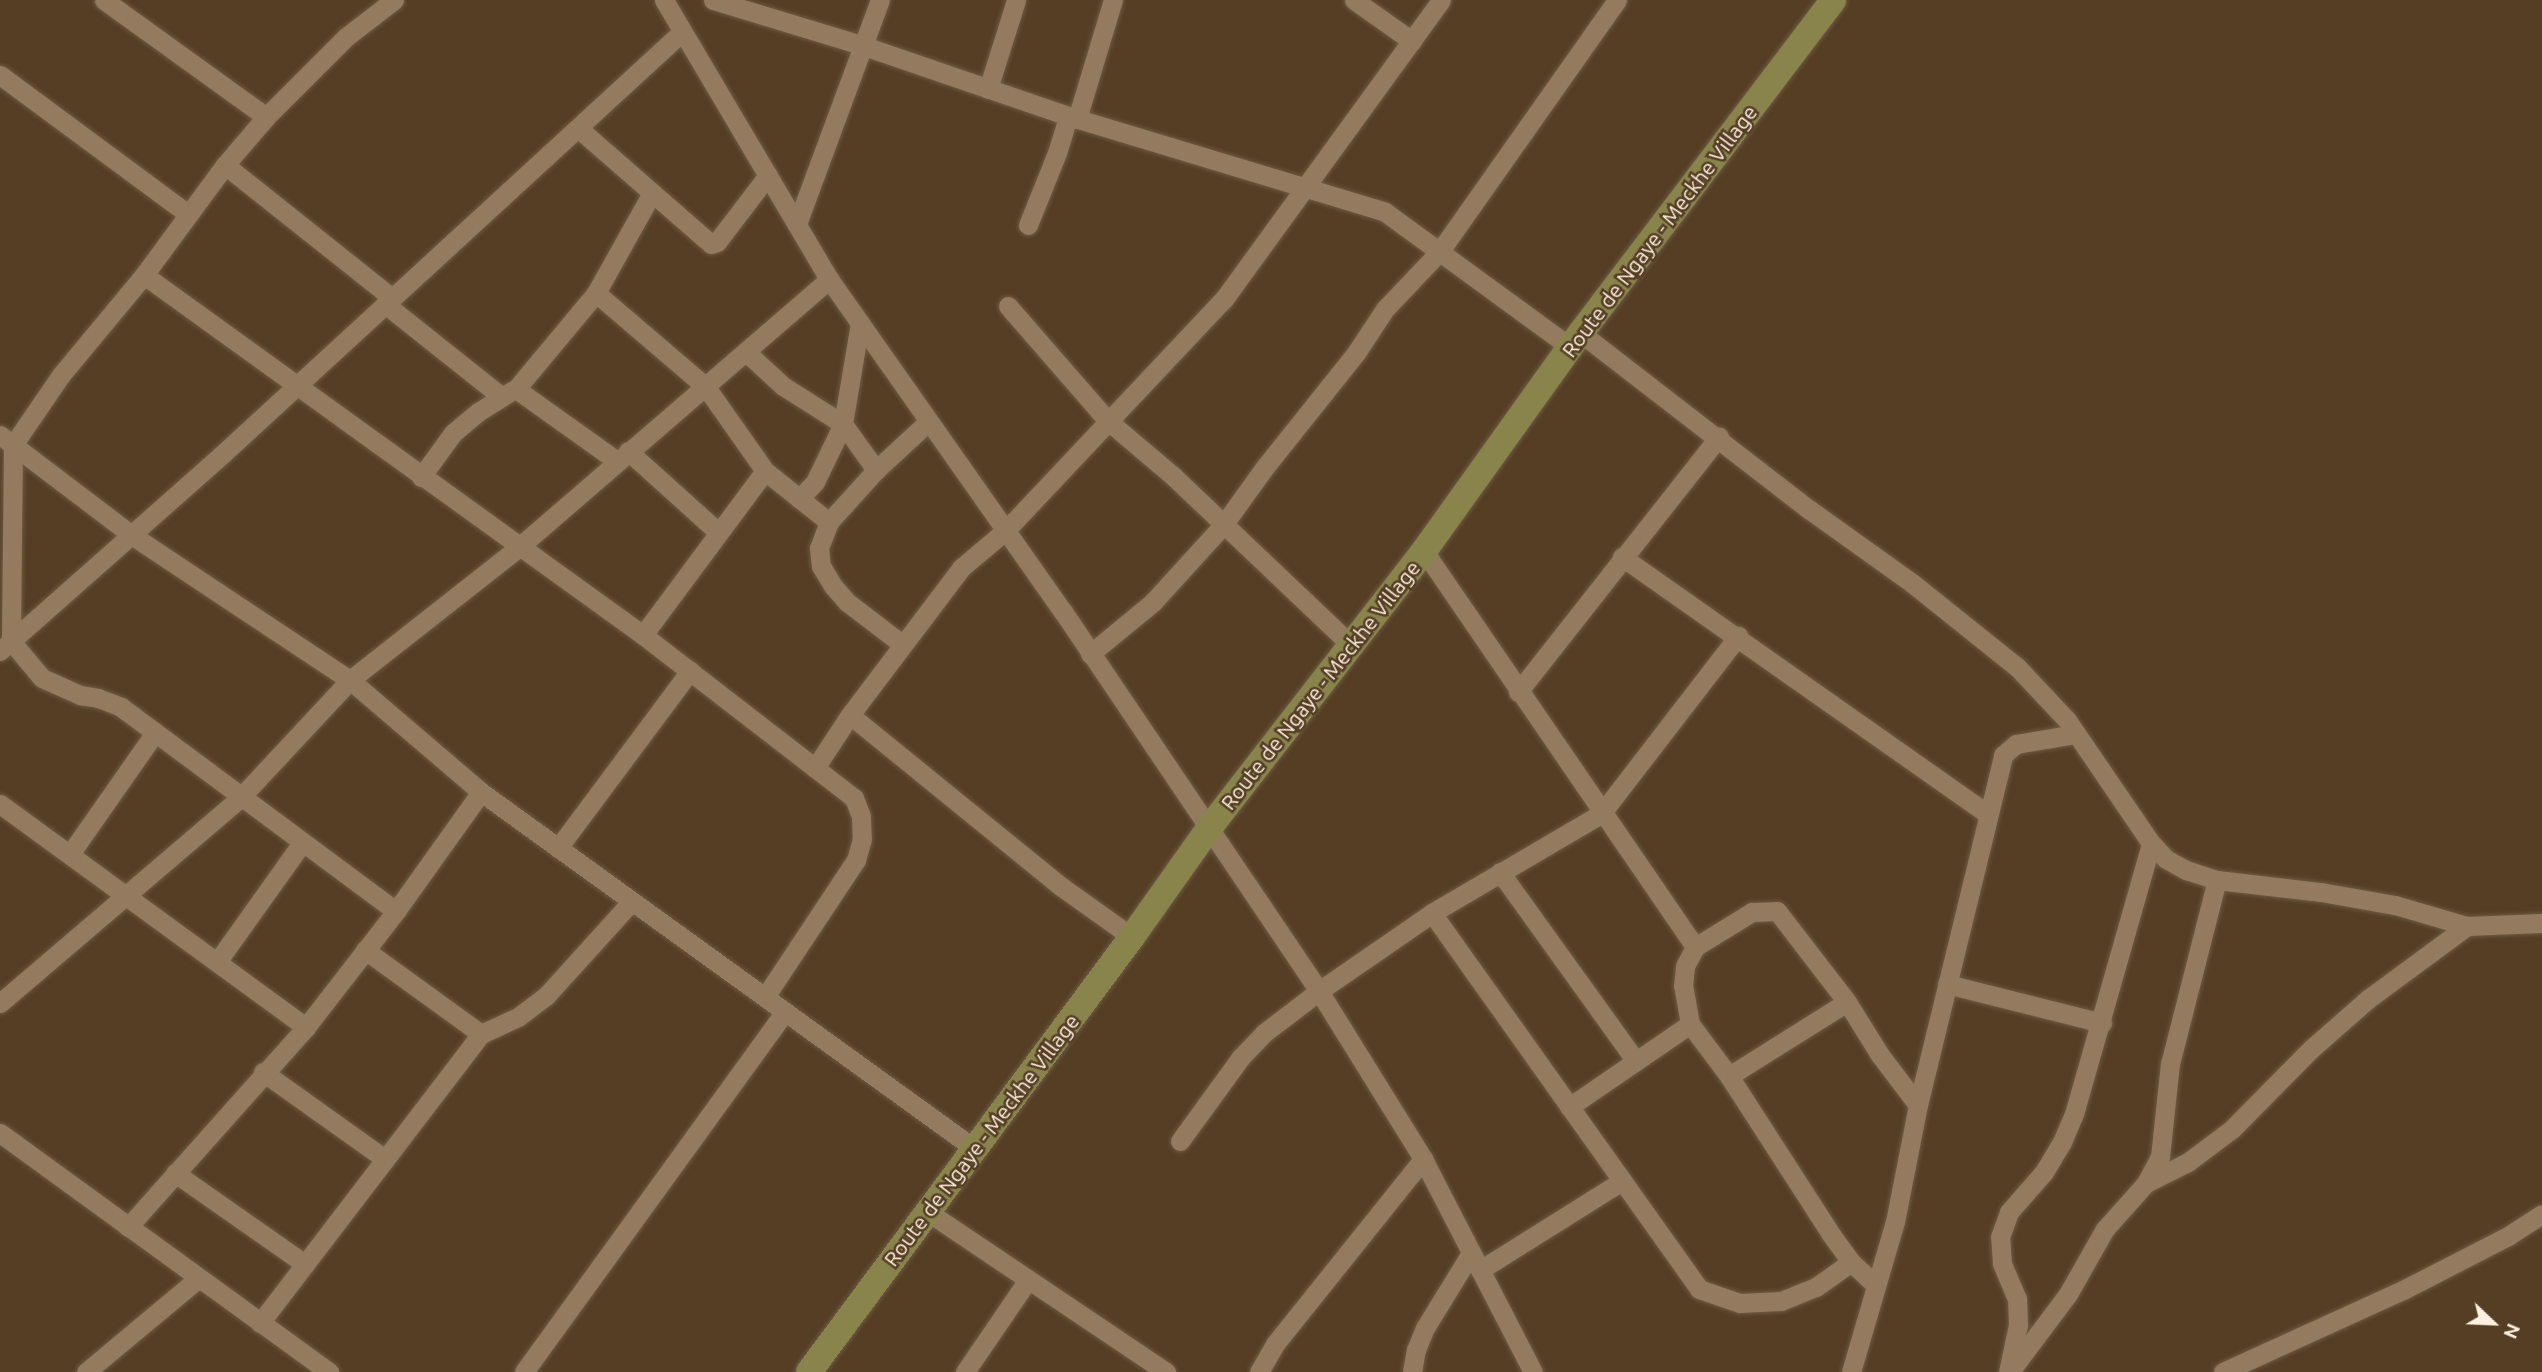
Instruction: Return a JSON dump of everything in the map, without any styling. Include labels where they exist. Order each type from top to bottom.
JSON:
[{"type":"main road","name":"Route de Ngaye - Meckhe Village","points":[[809,1372],[1132,937],[1210,827],[1424,551],[1576,340],[1833,0]]},
{"type":"street","points":[[104,0],[266,117]]},
{"type":"street","points":[[663,0],[829,279],[1210,827],[1319,991],[1423,1159],[1533,1372]]},
{"type":"street","points":[[713,0],[864,46],[1072,117],[1385,212],[1719,437],[1810,510],[1912,583],[2018,668],[2075,734],[2151,843],[2166,859],[2186,870],[2217,880],[2320,892],[2395,905],[2467,926],[2542,923]]},
{"type":"street","points":[[797,224],[880,0]]},
{"type":"street","points":[[988,89],[1016,0]]},
{"type":"street","points":[[1028,225],[1072,117],[1113,0]]},
{"type":"street","points":[[1353,0],[1412,41]]},
{"type":"street","points":[[815,768],[902,644],[961,569],[1004,531],[1224,299],[1441,0]]},
{"type":"street","points":[[1090,654],[1153,602],[1224,524],[1385,309],[1440,251],[1617,0]]},
{"type":"street","points":[[0,462],[6,440],[144,275],[225,165],[266,117],[383,3]]},
{"type":"street","points":[[5,646],[133,536],[682,32]]},
{"type":"street","points":[[0,75],[188,214]]},
{"type":"street","points":[[578,128],[711,244],[718,242],[768,175]]},
{"type":"street","points":[[225,165],[388,301],[509,393],[623,456],[719,533]]},
{"type":"street","points":[[421,477],[453,433],[509,393],[596,293],[652,193]]},
{"type":"street","points":[[144,275],[643,635],[854,798],[861,817],[862,839],[856,860],[765,997]]},
{"type":"street","points":[[0,1003],[240,798],[350,680],[519,547],[829,279]]},
{"type":"street","points":[[596,293],[706,387],[765,471],[829,522]]},
{"type":"street","points":[[1008,306],[1108,421],[1224,524],[1350,644]]},
{"type":"street","points":[[799,499],[815,482],[843,425],[860,323]]},
{"type":"street","points":[[746,352],[783,386],[843,425],[876,470]]},
{"type":"street","points":[[902,644],[847,602],[832,586],[821,566],[819,548],[829,522],[876,470],[928,422]]},
{"type":"street","points":[[1518,692],[1719,437]]},
{"type":"street","points":[[6,440],[133,536],[350,680],[481,792],[975,1149]]},
{"type":"street","points":[[6,440],[5,646],[42,678],[69,691],[121,707],[240,798],[396,911]]},
{"type":"street","points":[[643,635],[765,471]]},
{"type":"street","points":[[1424,551],[1601,814],[1695,947]]},
{"type":"street","points":[[1622,557],[1988,814]]},
{"type":"street","points":[[1180,1142],[1241,1057],[1264,1033],[1319,991],[1432,913],[1601,814],[1738,636]]},
{"type":"street","points":[[558,848],[690,671]]},
{"type":"street","points":[[850,715],[1059,885],[1132,937]]},
{"type":"street","points":[[70,854],[154,734]]},
{"type":"street","points":[[1851,1372],[1895,1222],[1917,1105],[2003,755],[2017,744],[2075,734]]},
{"type":"street","points":[[128,1227],[306,1027],[396,911],[481,792]]},
{"type":"street","points":[[0,804],[124,897],[306,1027]]},
{"type":"street","points":[[217,962],[302,843]]},
{"type":"street","points":[[2009,1372],[2018,1325],[2017,1299],[2002,1263],[2000,1237],[2009,1212],[2044,1172],[2062,1142],[2102,1023],[2151,843]]},
{"type":"street","points":[[1500,872],[1636,1061]]},
{"type":"street","points":[[2009,1372],[2068,1294],[2105,1229],[2146,1182],[2161,1157],[2170,1064],[2217,880]]},
{"type":"street","points":[[260,1323],[481,1034],[519,1017],[546,996],[631,902]]},
{"type":"street","points":[[1875,1284],[1851,1262],[1729,1076],[1690,1024],[1683,985],[1685,966],[1695,947],[1752,912],[1777,911],[1847,1002],[1880,1055],[1917,1105]]},
{"type":"street","points":[[1432,913],[1699,1289],[1713,1296],[1740,1303],[1782,1300],[1816,1287],[1851,1262]]},
{"type":"street","points":[[2146,1182],[2188,1162],[2232,1129],[2311,1049],[2358,1008],[2467,926]]},
{"type":"street","points":[[365,950],[481,1034]]},
{"type":"street","points":[[1947,984],[2102,1023]]},
{"type":"street","points":[[1729,1076],[1847,1002]]},
{"type":"street","points":[[524,1372],[785,1012]]},
{"type":"street","points":[[1569,1107],[1690,1024]]},
{"type":"street","points":[[264,1072],[385,1159]]},
{"type":"street","points":[[0,1133],[329,1372]]},
{"type":"street","points":[[1259,1372],[1283,1334],[1423,1159]]},
{"type":"street","points":[[176,1173],[305,1264]]},
{"type":"street","points":[[1412,1372],[1416,1350],[1425,1328],[1476,1261],[1622,1181]]},
{"type":"street","points":[[928,1212],[1166,1372]]},
{"type":"street","points":[[2223,1372],[2403,1290],[2508,1236],[2542,1214]]},
{"type":"street","points":[[86,1372],[199,1278]]},
{"type":"street","points":[[965,1372],[1027,1280]]}]
